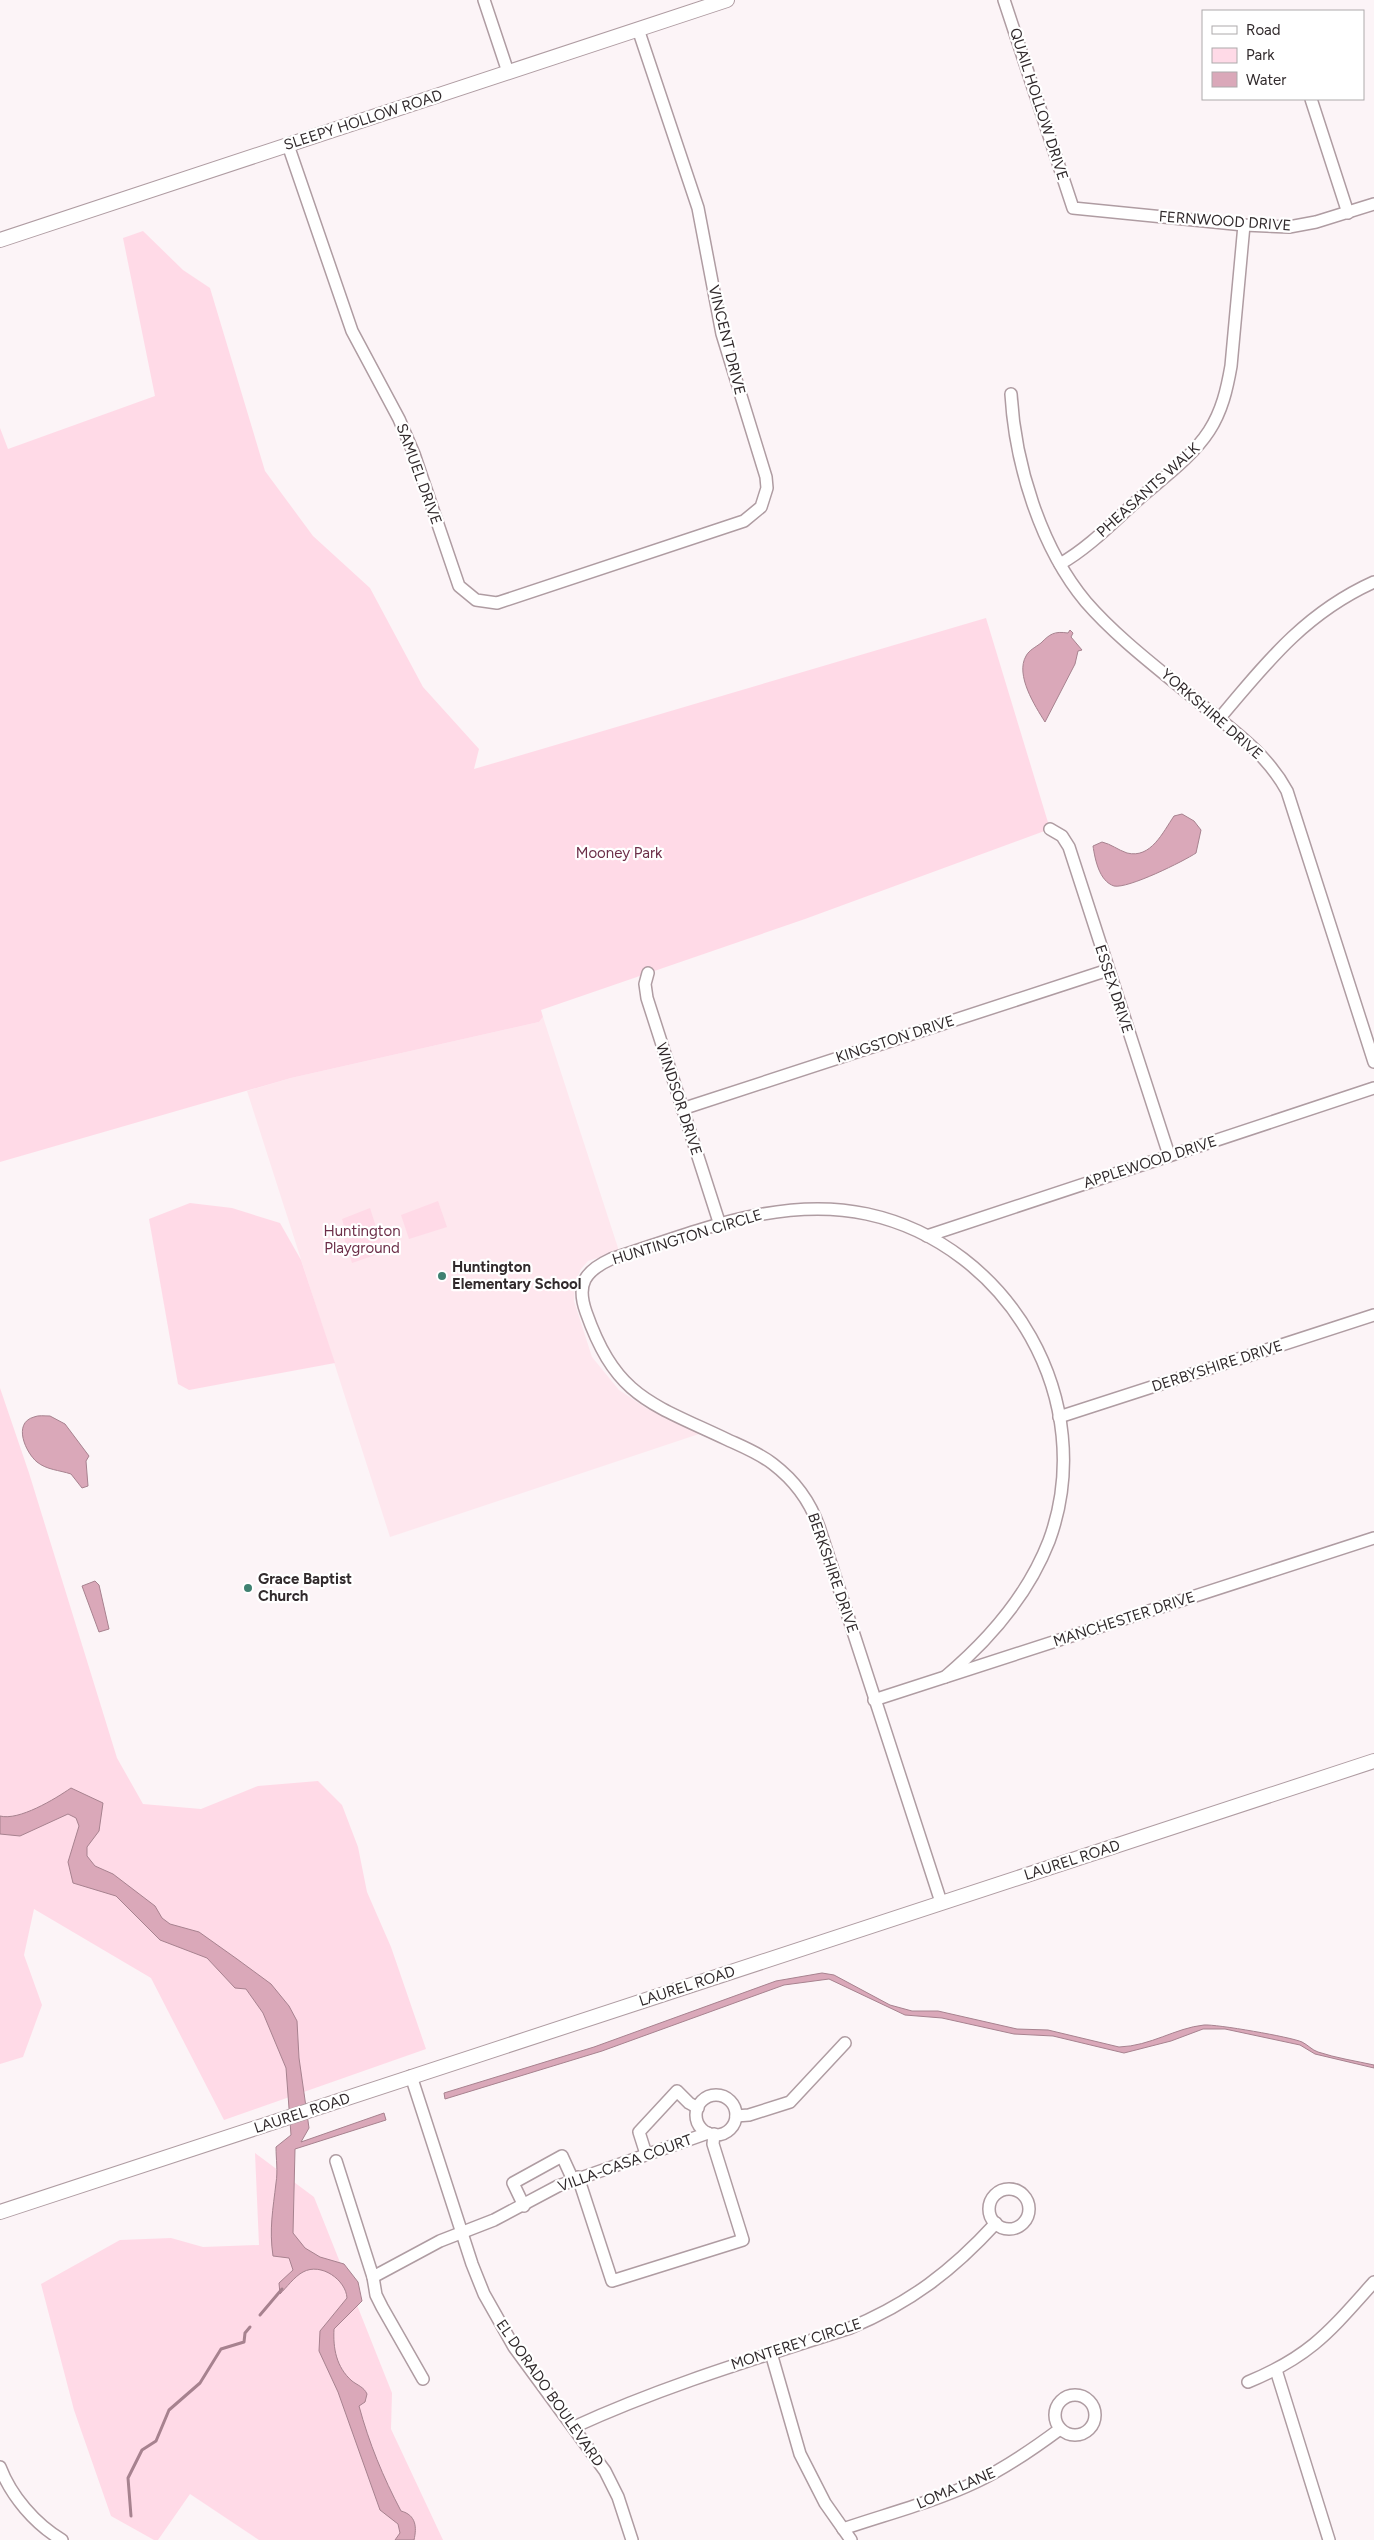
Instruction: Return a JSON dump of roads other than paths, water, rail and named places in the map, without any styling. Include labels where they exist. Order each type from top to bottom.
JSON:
[{"type":"street","points":[[484,0],[508,72]]},
{"type":"street","name":"SLEEPY HOLLOW ROAD","points":[[0,240],[727,0]]},
{"type":"street","name":"QUAIL HOLLOW DRIVE","points":[[1004,0],[1073,208]]},
{"type":"street","name":"VINCENT DRIVE","points":[[623,562],[744,521],[761,506],[767,488],[766,477],[722,334],[698,208],[638,29]]},
{"type":"street","points":[[1311,100],[1348,213]]},
{"type":"street","name":"SAMUEL DRIVE","points":[[288,145],[352,331],[399,419],[414,454],[459,586],[476,600],[498,603],[623,562]]},
{"type":"street","name":"FERNWOOD DRIVE","points":[[1073,208],[1244,225],[1289,227],[1316,222],[1374,204]]},
{"type":"street","name":"PHEASANTS WALK","points":[[1060,564],[1086,546],[1184,459],[1203,439],[1218,416],[1228,384],[1231,366],[1244,225]]},
{"type":"street","name":"YORKSHIRE DRIVE","points":[[1011,394],[1017,450],[1040,522],[1060,564],[1085,601],[1104,622],[1268,761],[1287,791],[1374,1062]]},
{"type":"street","points":[[1219,719],[1276,651],[1297,630],[1329,606],[1374,582]]},
{"type":"street","name":"ESSEX DRIVE","points":[[1050,830],[1062,836],[1068,847],[1170,1156]]},
{"type":"street","name":"KINGSTON DRIVE","points":[[682,1109],[1108,970]]},
{"type":"street","name":"WINDSOR DRIVE","points":[[648,972],[645,984],[647,998],[720,1225]]},
{"type":"street","name":"APPLEWOOD DRIVE","points":[[927,1236],[1374,1088]]},
{"type":"street","name":"HUNTINGTON CIRCLE","points":[[582,1285],[593,1269],[611,1259],[720,1225],[773,1212],[822,1208],[874,1216],[927,1236],[958,1255],[988,1279],[1020,1316],[1047,1373],[1059,1418],[1062,1454],[1060,1495],[1055,1520],[1044,1553],[1020,1597],[968,1658],[945,1677]]},
{"type":"street","name":"BERKSHIRE DRIVE","points":[[582,1285],[584,1304],[603,1354],[627,1386],[656,1405],[771,1462],[793,1482],[805,1498],[819,1527],[874,1700],[942,1902]]},
{"type":"street","name":"DERBYSHIRE DRIVE","points":[[1059,1418],[1374,1315]]},
{"type":"street","name":"MANCHESTER DRIVE","points":[[874,1700],[1374,1538]]},
{"type":"street","name":"LAUREL ROAD","points":[[0,2212],[1374,1761]]},
{"type":"street","points":[[646,2154],[639,2132],[677,2092],[698,2108],[709,2097],[722,2096],[732,2103],[736,2116],[748,2115],[790,2102],[845,2043]]},
{"type":"street","name":"EL DORADO BOULEVARD","points":[[411,2076],[484,2294],[514,2347],[574,2426],[605,2471],[618,2498],[632,2540]]},
{"type":"street","name":"VILLA-CASA COURT","points":[[698,2108],[699,2124],[711,2134]]},
{"type":"street","name":"VILLA-CASA COURT","points":[[373,2278],[440,2241],[524,2206],[576,2178],[711,2134],[721,2134],[731,2127],[736,2116]]},
{"type":"street","points":[[524,2206],[513,2183],[562,2156],[576,2178],[612,2281],[743,2240],[711,2134]]},
{"type":"street","points":[[336,2161],[373,2278],[376,2295],[423,2379]]},
{"type":"street","name":"MONTEREY CIRCLE","points":[[574,2426],[629,2401],[850,2328],[907,2300],[958,2263],[996,2223]]},
{"type":"street","points":[[1248,2382],[1276,2370],[1320,2342],[1374,2282]]},
{"type":"street","points":[[771,2353],[800,2454],[825,2503],[851,2540]]},
{"type":"street","points":[[1276,2370],[1330,2540]]},
{"type":"street","name":"LOMA LANE","points":[[843,2529],[944,2496],[977,2482],[1032,2450],[1060,2429]]},
{"type":"street","points":[[0,2466],[23,2506],[39,2523],[62,2540]]},
{"type":"water","points":[[1070,630],[1073,633],[1071,637],[1082,650],[1078,651],[1075,664],[1045,722],[1028,690],[1023,672],[1023,664],[1029,652],[1050,635],[1059,632],[1068,633]]},
{"type":"water","points":[[1182,814],[1194,821],[1201,830],[1196,853],[1143,879],[1121,886],[1114,886],[1101,875],[1093,846],[1102,842],[1127,853],[1143,852],[1155,843],[1174,816]]},
{"type":"water","points":[[36,1416],[50,1416],[65,1424],[89,1456],[86,1461],[88,1486],[82,1488],[71,1474],[41,1465],[33,1458],[25,1445],[22,1432],[27,1420]]},
{"type":"water","points":[[95,1581],[99,1585],[109,1629],[99,1632],[82,1586]]},
{"type":"water","points":[[71,1788],[103,1803],[99,1831],[87,1847],[87,1856],[95,1866],[113,1874],[155,1906],[162,1918],[170,1924],[199,1932],[237,1959],[271,1984],[289,2006],[297,2021],[299,2058],[309,2128],[301,2142],[384,2113],[386,2120],[295,2149],[293,2233],[305,2248],[320,2257],[344,2264],[358,2282],[362,2301],[334,2329],[335,2350],[342,2370],[367,2394],[365,2402],[359,2406],[367,2433],[382,2473],[401,2511],[410,2515],[414,2522],[414,2540],[395,2540],[400,2533],[398,2524],[380,2510],[338,2392],[319,2351],[320,2331],[347,2298],[346,2291],[331,2274],[317,2269],[303,2272],[297,2276],[280,2294],[279,2283],[293,2270],[289,2258],[273,2256],[271,2228],[277,2174],[276,2147],[291,2135],[286,2068],[263,2013],[246,1989],[235,1988],[207,1958],[160,1940],[116,1896],[73,1883],[68,1862],[79,1826],[76,1818],[68,1814],[20,1836],[0,1834],[0,1816],[8,1817],[27,1812],[47,1803]]},
{"type":"water","points":[[822,1973],[834,1975],[890,2005],[912,2011],[938,2011],[1017,2029],[1048,2030],[1119,2047],[1142,2044],[1193,2027],[1211,2025],[1295,2040],[1318,2052],[1374,2065],[1374,2068],[1315,2054],[1300,2045],[1225,2029],[1203,2029],[1171,2041],[1124,2053],[1053,2036],[1014,2034],[942,2018],[905,2015],[829,1979],[784,1985],[602,2051],[445,2099],[444,2093],[594,2047],[776,1981]]},
{"type":"waterway","points":[[260,2315],[282,2289]]},
{"type":"waterway","points":[[131,2516],[128,2478],[142,2450],[156,2441],[169,2410],[200,2383],[221,2349],[244,2342],[245,2333],[250,2327]]},
{"type":"place","name":"Huntington Elementary School","points":[[442,1276]]},
{"type":"place","name":"Grace Baptist Church","points":[[248,1588]]},
{"type":"park label","name":"Mooney Park","points":[[619,853]]},
{"type":"park label","name":"Huntington Playground","points":[[362,1240]]}]
